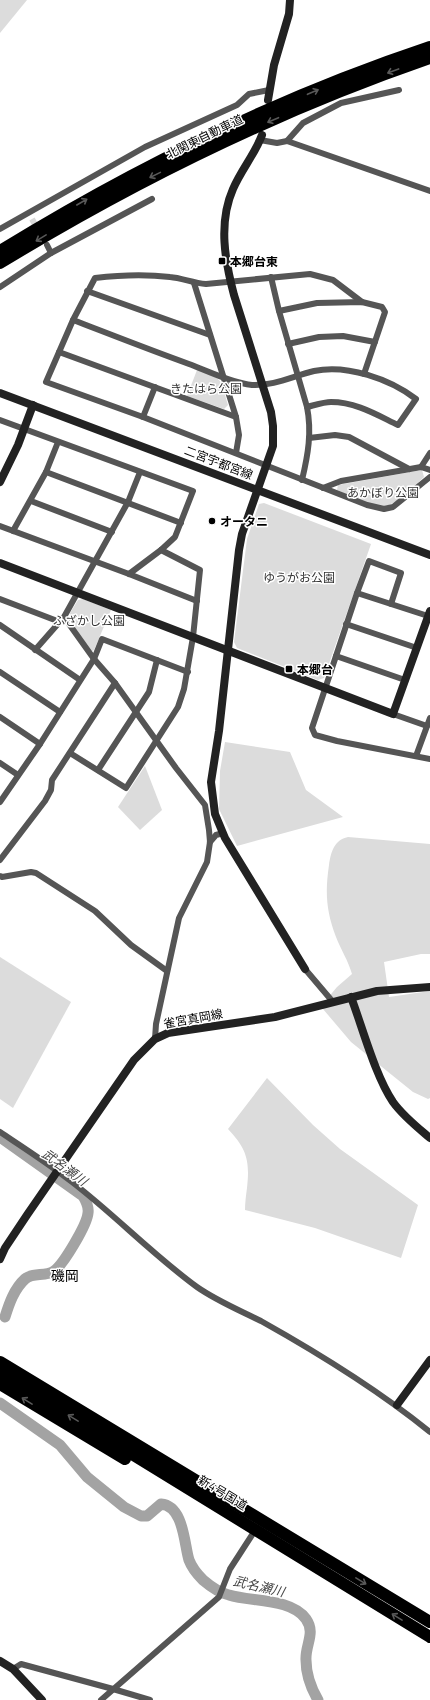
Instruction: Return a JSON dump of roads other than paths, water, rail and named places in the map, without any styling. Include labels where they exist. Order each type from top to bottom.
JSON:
[{"type":"highway","name":"北関東自動車道","points":[[0,250],[96,194],[200,142],[313,91],[430,47]]},
{"type":"highway","name":"北関東自動車道","points":[[0,263],[101,203],[203,152],[319,100],[430,58]]},
{"type":"highway","points":[[0,1354],[183,1465],[270,1521],[324,1566]]},
{"type":"highway","name":"新4号国道","points":[[0,1362],[324,1566],[430,1637]]},
{"type":"highway","name":"新4号国道","points":[[0,1373],[248,1524],[430,1622]]},
{"type":"highway","points":[[0,1384],[252,1535],[324,1566]]},
{"type":"street","points":[[268,100],[274,65],[290,14],[290,0]]},
{"type":"street","points":[[0,229],[30,216],[145,147],[237,105],[255,92],[269,90]]},
{"type":"street","points":[[287,141],[304,123],[341,103],[399,90]]},
{"type":"street","points":[[333,1002],[305,969],[223,833],[215,814],[212,782],[239,550],[242,534],[267,467],[273,446],[274,431],[271,412],[230,282],[224,236],[225,214],[233,189],[261,137],[277,143],[287,141],[430,190]]},
{"type":"street","points":[[0,287],[51,253],[152,199]]},
{"type":"street","points":[[47,245],[51,253]]},
{"type":"street","points":[[362,302],[333,280],[310,274],[230,282],[194,283],[171,277],[124,275],[95,278],[73,320],[46,382],[143,417],[367,505],[384,509],[393,507],[430,477]]},
{"type":"street","points":[[271,277],[278,311],[307,407],[310,422],[309,454],[302,480]]},
{"type":"street","points":[[194,283],[222,377],[236,417],[239,435],[236,453]]},
{"type":"street","points":[[87,291],[210,335]]},
{"type":"street","points":[[278,311],[317,303],[362,302],[382,307],[385,312],[364,374]]},
{"type":"street","points":[[73,320],[222,377],[252,385],[278,382],[315,371],[332,369],[350,370],[364,374],[409,393],[416,399],[398,426],[367,410],[348,403],[330,402],[307,407]]},
{"type":"street","points":[[288,344],[319,337],[343,336],[375,342]]},
{"type":"street","points":[[59,352],[236,417]]},
{"type":"street","points":[[143,417],[155,387]]},
{"type":"street","name":"二宮宇都宮線","points":[[0,392],[430,555]]},
{"type":"street","points":[[0,482],[18,446],[33,405]]},
{"type":"street","points":[[0,420],[193,491],[176,537],[129,574]]},
{"type":"street","points":[[309,438],[335,435],[349,437],[410,469]]},
{"type":"street","points":[[13,531],[46,472],[58,442]]},
{"type":"street","points":[[421,467],[430,453]]},
{"type":"street","points":[[323,488],[341,481],[421,467],[430,470]]},
{"type":"street","points":[[46,472],[181,523]]},
{"type":"street","points":[[35,650],[62,620],[97,561],[128,502],[140,472]]},
{"type":"street","points":[[31,501],[112,532]]},
{"type":"street","points":[[0,526],[97,561],[197,601]]},
{"type":"street","points":[[70,753],[126,788],[178,707],[188,672],[200,570],[161,550]]},
{"type":"street","points":[[391,604],[402,573],[368,561],[324,688],[312,728],[315,735],[338,742],[430,759]]},
{"type":"street","points":[[0,563],[227,651],[427,726]]},
{"type":"street","points":[[357,592],[391,604],[429,614],[393,714]]},
{"type":"street","points":[[0,599],[62,620],[115,683],[156,742],[205,805],[210,830],[207,862],[179,918],[156,1024],[155,1039]]},
{"type":"street","points":[[346,624],[417,648]]},
{"type":"street","points":[[0,625],[80,680]]},
{"type":"street","points":[[0,802],[40,744],[94,659],[102,639],[188,672]]},
{"type":"street","points":[[336,656],[405,680]]},
{"type":"street","points":[[98,770],[149,692],[158,660]]},
{"type":"street","points":[[0,672],[60,712]]},
{"type":"street","points":[[0,860],[45,801],[51,790],[52,780],[115,683]]},
{"type":"street","points":[[0,717],[40,744]]},
{"type":"street","points":[[416,756],[430,718]]},
{"type":"street","points":[[0,763],[18,775]]},
{"type":"street","points":[[210,842],[216,835],[223,833]]},
{"type":"street","points":[[0,876],[2,877],[31,872],[36,873],[90,908],[131,945],[167,971]]},
{"type":"street","name":"雀宮真岡線","points":[[0,1259],[23,1220],[58,1172],[134,1060],[155,1039],[168,1033],[275,1017],[377,991],[430,987]]},
{"type":"street","points":[[351,997],[383,1084],[394,1103],[415,1126],[430,1138]]},
{"type":"street","points":[[0,1132],[73,1183],[153,1252],[196,1286],[216,1299],[260,1321],[355,1376],[397,1405],[430,1432]]},
{"type":"street","points":[[397,1405],[430,1360]]},
{"type":"street","points":[[101,1700],[219,1597],[230,1568],[252,1535]]},
{"type":"street","points":[[0,1661],[13,1669],[42,1700]]},
{"type":"street","points":[[13,1669],[20,1664],[150,1700]]},
{"type":"waterway","name":"武名瀬川","points":[[0,1137],[83,1196],[87,1204],[88,1211],[84,1226],[63,1261],[54,1271],[50,1273],[32,1276],[25,1279],[15,1292],[5,1317]]},
{"type":"waterway","name":"武名瀬川","points":[[0,1403],[60,1445],[87,1477],[124,1507],[141,1516],[147,1516],[161,1504],[169,1506],[179,1518],[189,1560],[192,1566],[201,1578],[212,1587],[226,1594],[281,1604],[291,1607],[299,1612],[309,1624],[310,1634],[306,1655],[306,1665],[309,1681],[318,1700]]},
{"type":"tunnel","points":[[32,219],[38,230]]},
{"type":"place","name":"本郷台東","points":[[222,261]]},
{"type":"place","name":"オータニ","points":[[212,521]]},
{"type":"place","name":"本郷台","points":[[289,669]]},
{"type":"district","name":"磯岡","points":[[65,1275]]},
{"type":"park label","name":"きたはら公園","points":[[206,388]]},
{"type":"park label","name":"あかぼり公園","points":[[383,492]]},
{"type":"park label","name":"ゆうがお公園","points":[[299,577]]},
{"type":"park label","name":"ふざかし公園","points":[[89,620]]}]
